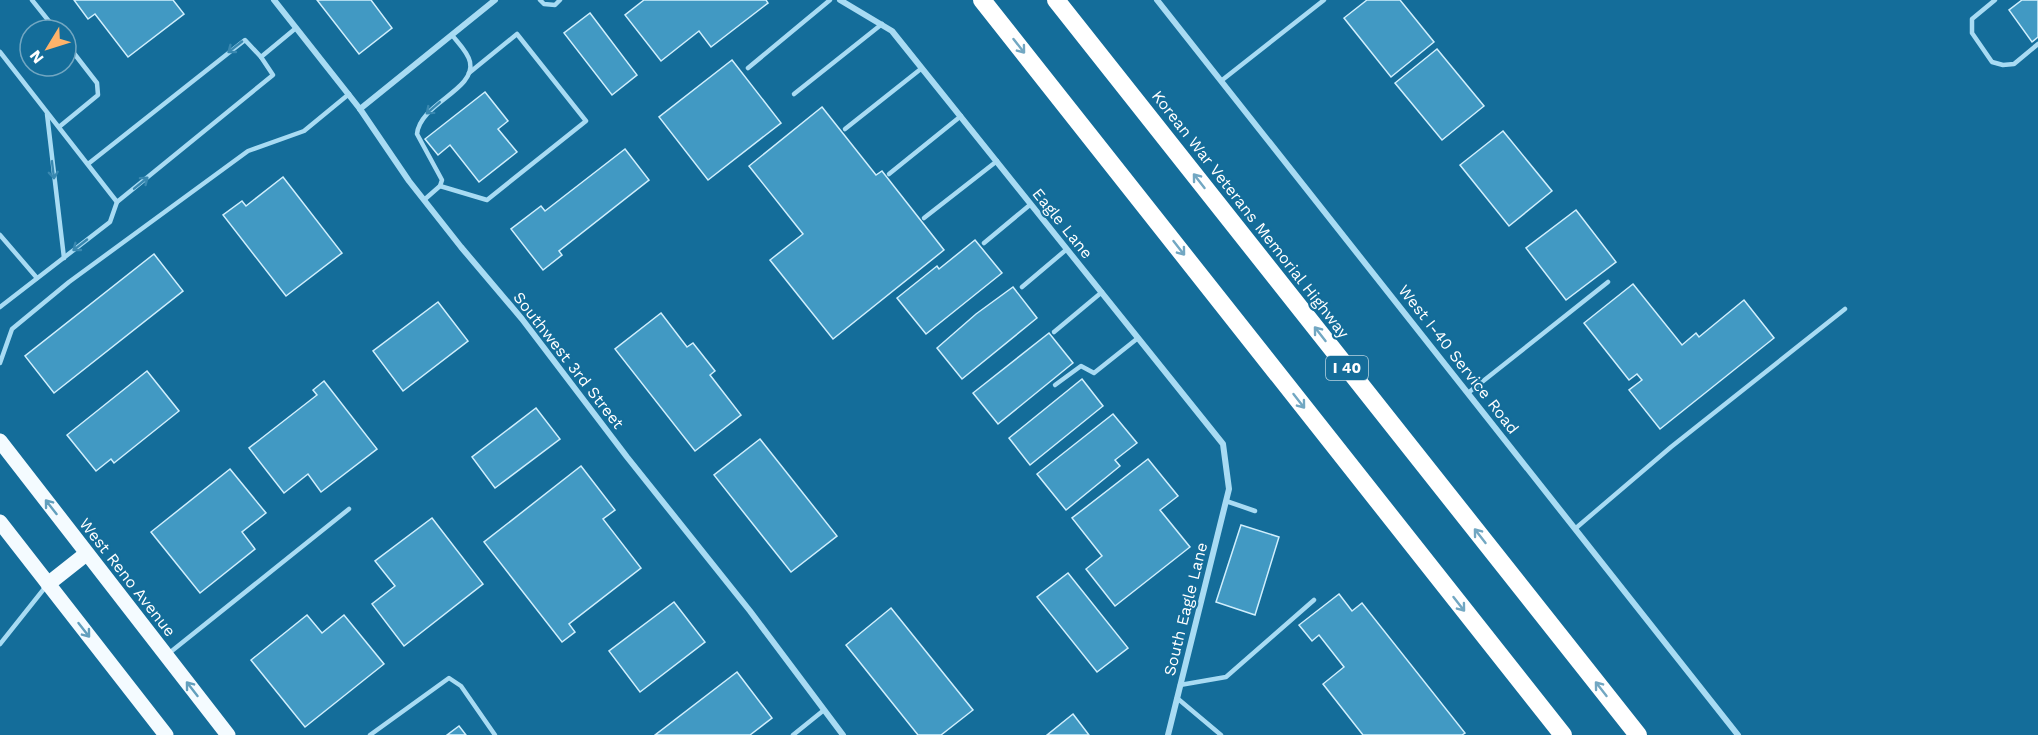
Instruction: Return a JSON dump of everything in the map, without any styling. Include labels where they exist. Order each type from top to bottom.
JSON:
[{"type":"highway","points":[[982,0],[1563,735]]},
{"type":"highway","name":"Korean War Veterans Memorial Highway","points":[[1056,0],[1638,735]]},
{"type":"main road","name":"West Reno Avenue","points":[[0,441],[228,735]]},
{"type":"main road","points":[[0,522],[166,735]]},
{"type":"main road","points":[[48,584],[86,554]]},
{"type":"street","name":"Southwest 3rd Street","points":[[274,0],[349,94],[424,200],[522,319],[627,457],[750,610],[843,735]]},
{"type":"street","points":[[360,109],[495,0]]},
{"type":"street","name":"Eagle Lane","points":[[840,0],[892,31],[1223,444],[1228,489]]},
{"type":"street","name":"West I-40 Service Road","points":[[1157,0],[1738,735]]},
{"type":"street","name":"South Eagle Lane","points":[[1168,735],[1228,489]]},
{"type":"lane","points":[[32,0],[46,18]]},
{"type":"lane","points":[[540,0],[544,4],[555,5],[560,0]]},
{"type":"lane","points":[[748,68],[830,0]]},
{"type":"lane","points":[[1221,81],[1323,0]]},
{"type":"lane","points":[[1995,0],[1972,19],[1972,33],[1992,62],[2003,65],[2014,64],[2038,44]]},
{"type":"lane","points":[[794,94],[882,24]]},
{"type":"lane","points":[[261,57],[296,28]]},
{"type":"lane","points":[[440,186],[487,200],[586,121],[518,34],[469,73]]},
{"type":"lane","points":[[424,200],[440,186],[442,180],[417,134],[421,121],[436,104],[466,81],[471,64],[452,35]]},
{"type":"lane","points":[[0,307],[110,222],[117,202],[273,75],[245,39],[88,164]]},
{"type":"lane","points":[[0,52],[117,202]]},
{"type":"lane","points":[[59,127],[98,95],[97,83],[78,58]]},
{"type":"lane","points":[[845,129],[922,68]]},
{"type":"lane","points":[[0,363],[12,329],[69,282],[248,151],[304,131],[349,94]]},
{"type":"lane","points":[[46,112],[64,258]]},
{"type":"lane","points":[[890,174],[961,116]]},
{"type":"lane","points":[[924,218],[996,161]]},
{"type":"lane","points":[[984,243],[1031,204]]},
{"type":"lane","points":[[0,235],[37,278]]},
{"type":"lane","points":[[1022,287],[1067,249]]},
{"type":"lane","points":[[1468,393],[1608,282]]},
{"type":"lane","points":[[1054,332],[1102,292]]},
{"type":"lane","points":[[1576,528],[1671,447],[1845,309]]},
{"type":"lane","points":[[1055,385],[1081,366],[1094,373],[1138,338]]},
{"type":"lane","points":[[1226,501],[1256,511]]},
{"type":"lane","points":[[166,656],[349,509]]},
{"type":"lane","points":[[0,644],[48,584]]},
{"type":"lane","points":[[1180,686],[1226,677],[1314,600]]},
{"type":"lane","points":[[370,735],[449,678],[461,686],[495,735]]},
{"type":"lane","points":[[1177,698],[1221,735]]},
{"type":"lane","points":[[793,735],[824,710]]},
{"type":"building","points":[[74,0],[173,0],[184,14],[128,57],[95,14],[88,19]]},
{"type":"building","points":[[317,0],[371,0],[392,28],[359,54]]},
{"type":"building","points":[[644,0],[766,0],[768,3],[711,47],[699,31],[661,61],[625,15]]},
{"type":"building","points":[[1367,0],[1400,0],[1434,42],[1391,77],[1344,18]]},
{"type":"building","points":[[2022,0],[2038,0],[2038,37],[2032,42],[2009,10]]},
{"type":"building","points":[[590,13],[637,75],[612,95],[564,33]]},
{"type":"building","points":[[1437,49],[1484,106],[1442,140],[1395,83]]},
{"type":"building","points":[[732,60],[781,123],[708,180],[659,117]]},
{"type":"building","points":[[485,92],[508,121],[498,129],[517,152],[479,182],[450,145],[438,155],[425,139]]},
{"type":"building","points":[[822,107],[876,175],[882,171],[944,250],[833,339],[770,260],[803,234],[749,166]]},
{"type":"building","points":[[1503,131],[1552,191],[1509,226],[1460,165]]},
{"type":"building","points":[[625,149],[649,180],[559,251],[562,255],[543,270],[511,229],[541,206],[545,211]]},
{"type":"building","points":[[283,177],[342,253],[286,296],[223,215],[242,201],[246,206]]},
{"type":"building","points":[[1576,210],[1616,262],[1566,300],[1526,248]]},
{"type":"building","points":[[975,240],[1002,273],[926,334],[897,298],[937,266],[939,269]]},
{"type":"building","points":[[154,254],[183,291],[54,393],[25,356]]},
{"type":"building","points":[[1633,284],[1682,345],[1696,333],[1699,337],[1744,300],[1774,338],[1660,429],[1629,390],[1642,380],[1637,374],[1629,380],[1584,323]]},
{"type":"building","points":[[1013,287],[1037,318],[962,379],[937,348],[976,314]]},
{"type":"building","points":[[438,302],[468,341],[403,391],[373,351]]},
{"type":"building","points":[[661,313],[687,347],[693,343],[715,371],[710,375],[741,415],[695,451],[615,349]]},
{"type":"building","points":[[1049,333],[1073,363],[998,424],[973,393]]},
{"type":"building","points":[[147,371],[179,411],[114,463],[111,459],[96,471],[67,435]]},
{"type":"building","points":[[1082,379],[1103,406],[1030,465],[1009,438]]},
{"type":"building","points":[[324,381],[377,449],[321,492],[308,474],[284,493],[249,448],[317,395],[313,390]]},
{"type":"building","points":[[536,408],[560,439],[495,488],[472,457]]},
{"type":"building","points":[[1113,414],[1137,443],[1115,460],[1120,466],[1066,510],[1037,474]]},
{"type":"building","points":[[760,439],[837,536],[791,572],[714,475]]},
{"type":"building","points":[[1148,459],[1178,496],[1160,510],[1190,547],[1115,606],[1086,569],[1102,556],[1072,518]]},
{"type":"building","points":[[581,466],[615,510],[603,519],[641,568],[569,624],[575,632],[562,642],[484,542]]},
{"type":"building","points":[[230,469],[266,513],[242,532],[255,549],[200,593],[151,532]]},
{"type":"building","points":[[432,518],[483,584],[404,646],[372,604],[395,586],[375,561]]},
{"type":"building","points":[[1241,525],[1279,537],[1255,615],[1216,602]]},
{"type":"building","points":[[1068,573],[1128,648],[1097,672],[1037,597]]},
{"type":"building","points":[[1339,594],[1352,611],[1362,603],[1465,733],[1462,735],[1363,735],[1323,684],[1344,667],[1319,635],[1312,641],[1299,625]]},
{"type":"building","points":[[674,602],[705,642],[640,692],[609,651]]},
{"type":"building","points":[[891,608],[973,710],[941,735],[918,735],[846,645]]},
{"type":"building","points":[[307,615],[322,633],[344,615],[384,664],[305,727],[251,660]]},
{"type":"building","points":[[737,672],[772,718],[750,735],[655,735]]},
{"type":"building","points":[[1073,714],[1089,735],[1047,735]]},
{"type":"building","points":[[459,726],[466,735],[447,735]]}]
